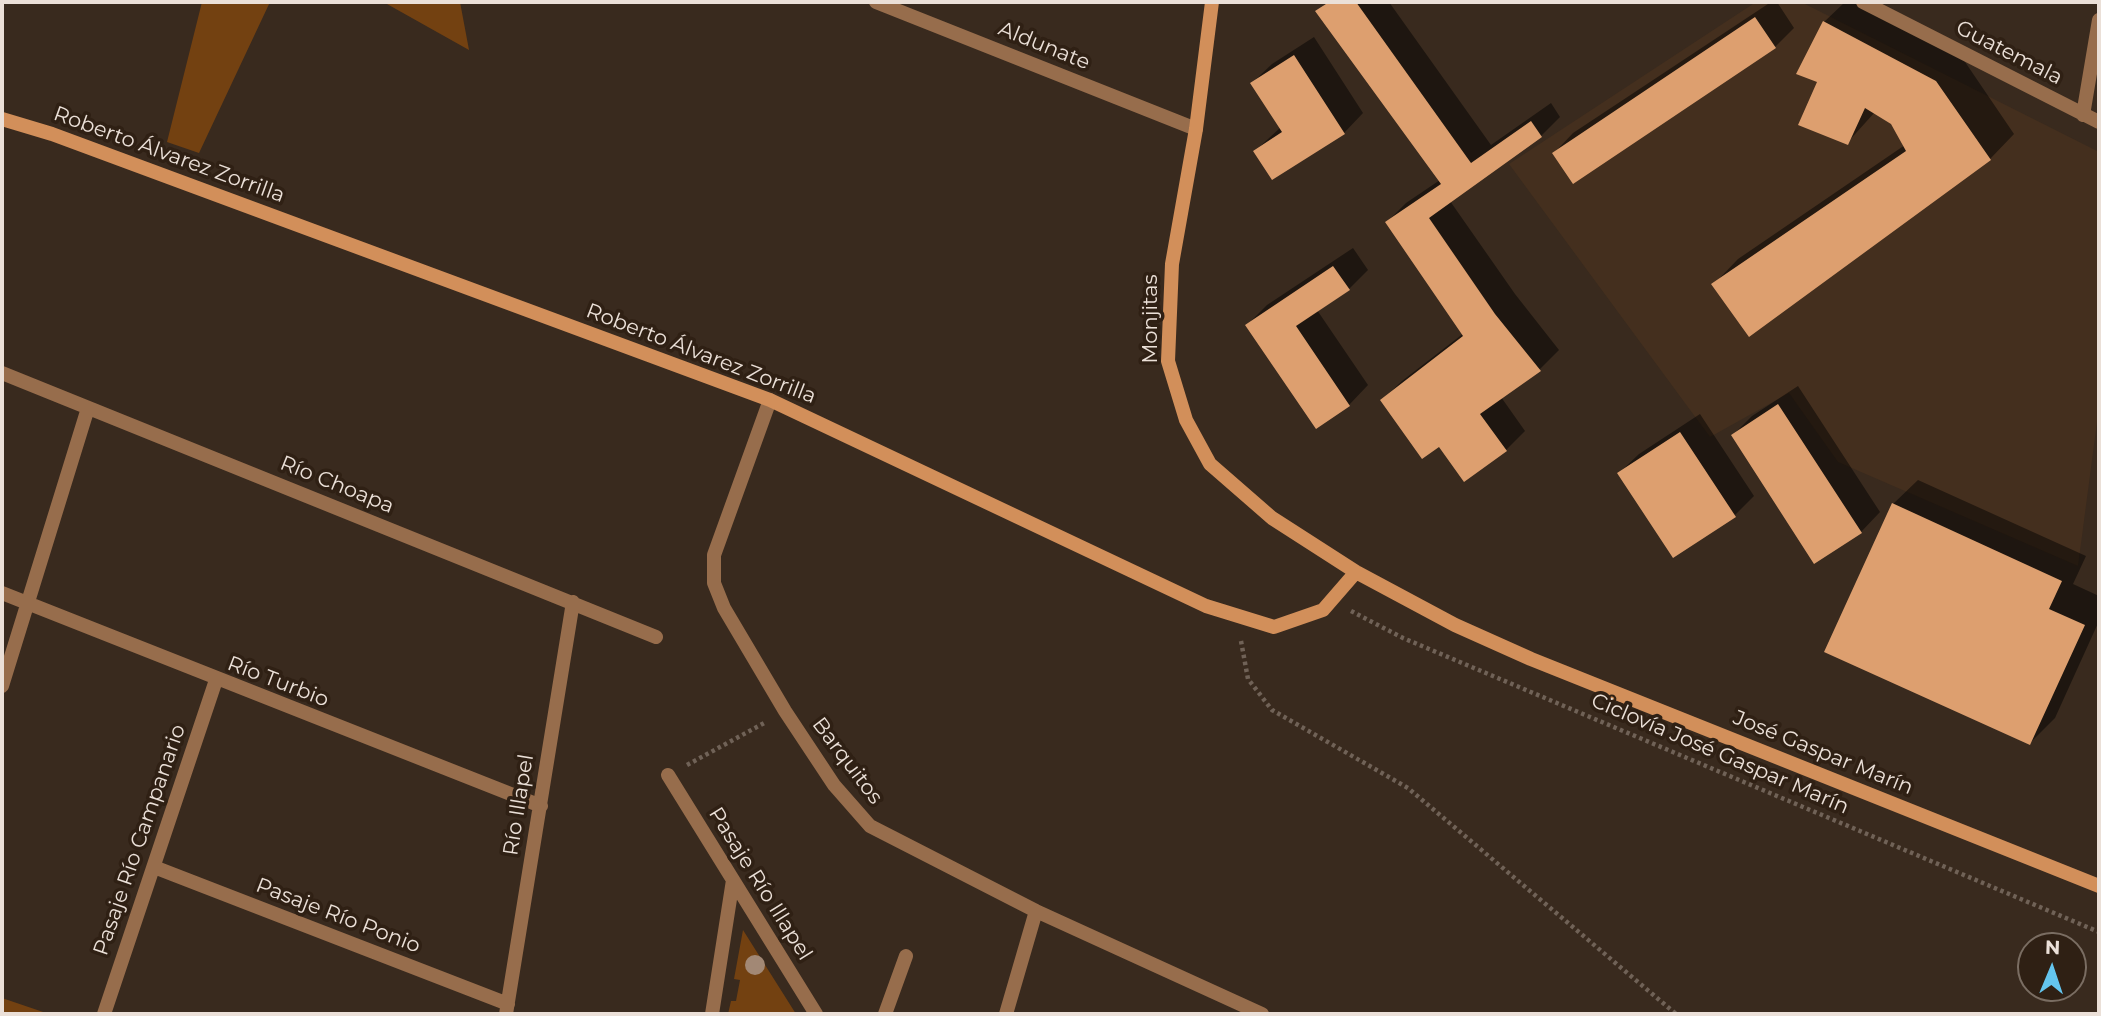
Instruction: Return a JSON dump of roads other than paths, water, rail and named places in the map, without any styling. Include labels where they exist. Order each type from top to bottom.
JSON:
[{"type":"main road","name":"Monjitas","points":[[1212,2],[1196,129],[1172,264],[1168,361],[1186,420],[1210,464],[1272,518],[1356,572],[1455,625],[1531,660]]},
{"type":"main road","name":"Roberto Álvarez Zorrilla","points":[[2,119],[65,138],[770,400],[1206,606],[1274,627],[1323,610],[1356,572]]},
{"type":"main road","name":"José Gaspar Marín","points":[[1531,660],[2099,886]]},
{"type":"street","name":"Aldunate","points":[[876,2],[1196,129]]},
{"type":"street","name":"Guatemala","points":[[1863,2],[2099,122]]},
{"type":"street","points":[[2083,115],[2099,20]]},
{"type":"street","name":"Río Choapa","points":[[2,373],[573,602],[656,638]]},
{"type":"street","name":"Barquitos","points":[[770,400],[715,555],[714,583],[724,608],[785,711],[834,785],[870,826],[1035,911],[1253,1012]]},
{"type":"street","points":[[2,686],[88,408]]},
{"type":"street","name":"Río Turbio","points":[[2,593],[216,680],[541,806]]},
{"type":"street","name":"Río Illapel","points":[[507,1009],[573,602]]},
{"type":"street","name":"Pasaje Río Campanario","points":[[104,1014],[216,680]]},
{"type":"street","name":"Pasaje Río Illapel","points":[[668,775],[816,1014]]},
{"type":"street","name":"Pasaje Río Ponio","points":[[154,867],[507,1009]]},
{"type":"street","points":[[712,1014],[733,880]]},
{"type":"street","points":[[1006,1014],[1035,911]]},
{"type":"street","points":[[885,1014],[906,956]]}]
